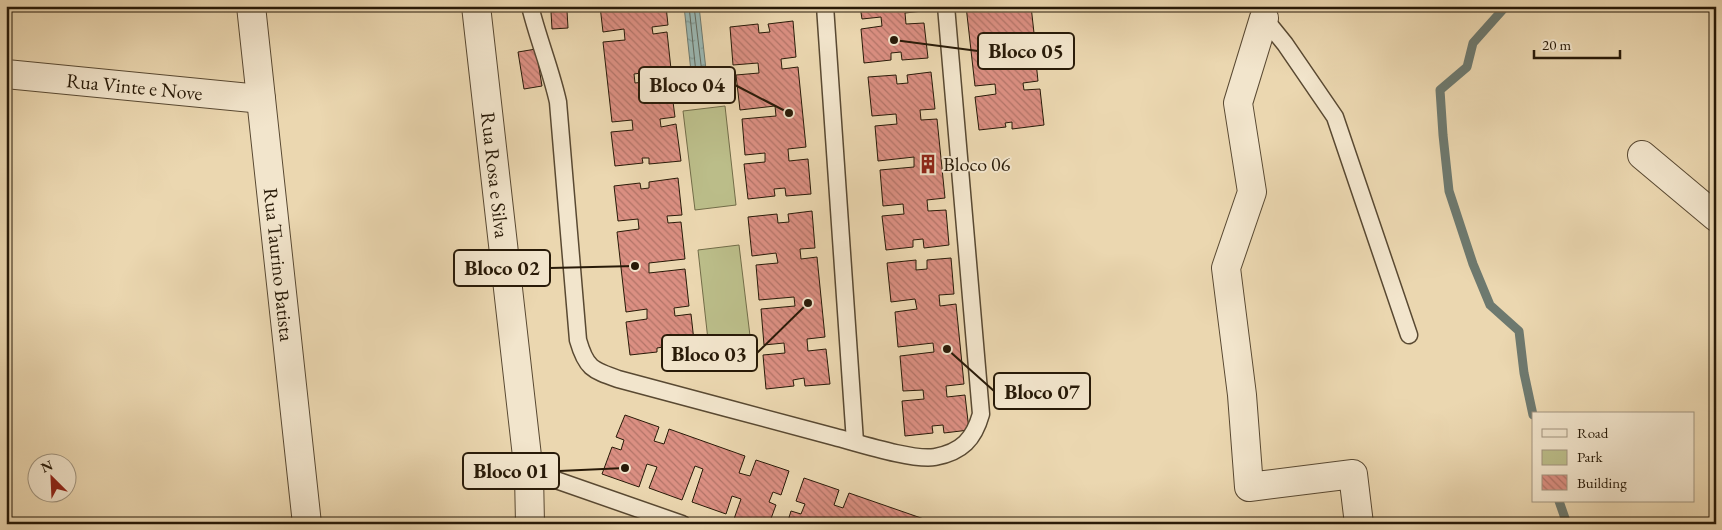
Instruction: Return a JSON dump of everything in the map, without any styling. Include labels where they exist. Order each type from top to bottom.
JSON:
[{"type":"street","name":"Rua Taurino Batista","points":[[251,6],[307,524]]},
{"type":"street","name":"Rua Rosa e Silva","points":[[476,6],[529,474],[530,524]]},
{"type":"street","points":[[1262,12],[1238,103],[1252,192],[1226,268],[1242,396],[1249,486],[1353,474],[1359,524]]},
{"type":"street","name":"Rua Vinte e Nove","points":[[6,74],[261,99]]},
{"type":"street","points":[[1642,155],[1716,217]]},
{"type":"lane","points":[[530,6],[538,39],[558,102],[578,340],[586,362],[596,371],[618,379],[854,442],[914,457],[933,458],[952,453],[970,440],[977,430],[982,414],[946,6]]},
{"type":"lane","points":[[825,6],[854,442]]},
{"type":"lane","points":[[1262,12],[1335,117],[1410,335]]},
{"type":"lane","points":[[529,474],[553,479],[682,524]]},
{"type":"green space","points":[[725,106],[736,205],[695,210],[683,111]]},
{"type":"green space","points":[[739,245],[751,344],[709,349],[698,250]]},
{"type":"water","points":[[684,6],[699,6],[707,79],[692,81]]},
{"type":"building","points":[[600,6],[666,6],[668,25],[652,27],[653,34],[667,32],[671,69],[634,74],[635,83],[670,79],[675,117],[660,119],[661,127],[676,124],[681,161],[649,164],[649,158],[642,158],[643,163],[615,166],[611,132],[633,130],[632,120],[612,122],[603,42],[625,40],[624,29],[603,32]]},
{"type":"building","points":[[745,6],[781,6],[746,11]]},
{"type":"building","points":[[860,6],[922,6],[923,11],[905,13],[906,24],[924,23],[928,58],[902,60],[901,52],[891,53],[891,60],[864,63],[861,29],[882,26],[881,17],[862,19]]},
{"type":"building","points":[[966,6],[1031,6],[1034,33],[997,38],[998,47],[1034,43],[1038,81],[1023,83],[1024,90],[1040,89],[1044,125],[1012,129],[1012,122],[1005,123],[1006,127],[979,130],[975,97],[996,94],[995,84],[975,86]]},
{"type":"building","points":[[567,11],[568,28],[552,29],[551,12]]},
{"type":"building","points":[[793,21],[796,57],[781,59],[782,69],[798,67],[806,147],[788,149],[789,161],[808,159],[811,194],[786,196],[785,188],[774,189],[775,196],[748,199],[744,164],[765,162],[765,153],[745,155],[742,119],[776,116],[775,106],[740,110],[736,75],[759,73],[758,63],[733,65],[730,27],[758,24],[759,33],[770,32],[768,24]]},
{"type":"building","points":[[536,49],[542,86],[524,89],[518,52]]},
{"type":"building","name":"Bloco 06","points":[[931,72],[935,109],[920,110],[921,120],[937,119],[945,198],[927,200],[928,211],[946,210],[949,245],[924,248],[923,239],[913,240],[913,247],[886,250],[882,216],[904,214],[903,204],[883,206],[880,170],[914,167],[914,157],[878,161],[875,126],[897,124],[896,114],[872,116],[868,77],[896,75],[897,84],[908,83],[907,75]]},
{"type":"building","points":[[678,178],[682,215],[667,216],[668,223],[681,222],[685,259],[649,263],[649,273],[685,269],[689,306],[674,308],[675,316],[691,314],[695,350],[664,354],[663,347],[657,348],[657,352],[630,355],[626,322],[647,319],[647,309],[626,312],[617,232],[639,229],[638,219],[618,221],[614,186],[640,183],[641,189],[649,188],[649,182]]},
{"type":"building","points":[[812,211],[815,248],[800,249],[801,259],[817,257],[825,337],[807,339],[808,351],[826,349],[830,384],[805,386],[804,378],[793,380],[794,386],[766,389],[763,355],[785,353],[784,343],[764,345],[761,309],[795,306],[794,297],[759,300],[756,265],[778,263],[776,253],[752,256],[748,217],[777,214],[778,223],[789,222],[788,214]]},
{"type":"building","points":[[951,258],[954,294],[939,295],[940,306],[956,304],[964,384],[946,386],[947,397],[965,395],[969,430],[944,433],[943,425],[932,426],[933,433],[905,436],[902,401],[924,399],[923,390],[903,391],[900,356],[934,352],[933,343],[898,347],[895,312],[917,309],[915,299],[891,302],[887,263],[916,260],[916,270],[927,269],[927,260]]},
{"type":"building","points":[[625,415],[659,427],[654,441],[664,444],[669,429],[745,456],[739,473],[750,476],[756,460],[789,471],[781,495],[773,492],[769,502],[776,505],[769,524],[748,524],[734,519],[741,499],[732,496],[726,514],[692,502],[703,469],[695,466],[682,500],[649,488],[657,467],[647,464],[639,487],[602,474],[612,447],[621,450],[624,440],[616,437]]},
{"type":"building","points":[[804,478],[839,490],[834,505],[843,508],[849,493],[924,519],[923,524],[787,524],[791,511],[801,514],[805,504],[796,501]]},
{"type":"waterway","points":[[1506,6],[1473,43],[1467,67],[1440,90],[1449,191],[1473,264],[1490,305],[1519,331],[1524,373],[1532,412]]},
{"type":"waterway","points":[[1559,502],[1567,524]]},
{"type":"place","name":"Bloco 05","points":[[894,40]]},
{"type":"place","name":"Bloco 04","points":[[789,113]]},
{"type":"place","name":"Bloco 06","points":[[928,164]]},
{"type":"place","name":"Bloco 02","points":[[635,266]]},
{"type":"place","name":"Bloco 03","points":[[808,303]]},
{"type":"place","name":"Bloco 07","points":[[947,349]]},
{"type":"place","name":"Bloco 01","points":[[625,468]]}]
